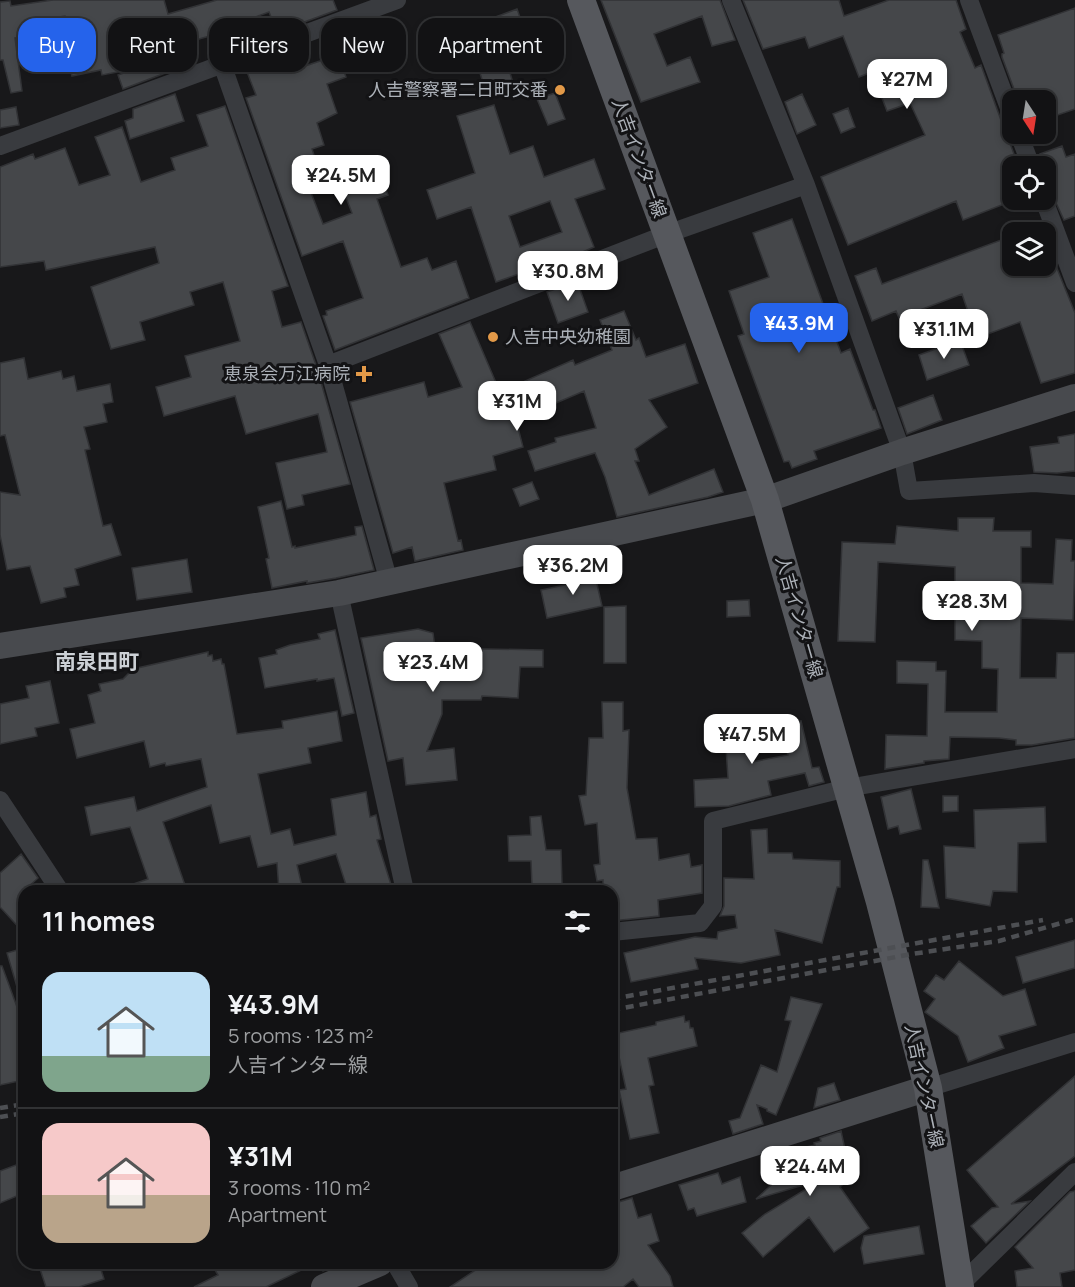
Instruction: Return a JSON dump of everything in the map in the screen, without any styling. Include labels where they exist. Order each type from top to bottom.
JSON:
[{"type":"main road","name":"人吉インター線","points":[[581,0],[765,500],[880,902],[928,1088],[960,1286]]},
{"type":"street","points":[[309,29],[372,4],[397,0]]},
{"type":"street","points":[[731,0],[806,185],[902,452],[909,491],[1034,483],[1075,486]]},
{"type":"street","points":[[969,0],[1002,90]]},
{"type":"street","points":[[0,146],[209,69]]},
{"type":"street","points":[[225,72],[328,365],[390,582]]},
{"type":"street","points":[[328,365],[667,234],[806,185]]},
{"type":"street","points":[[1048,210],[1075,283]]},
{"type":"street","points":[[0,646],[339,592],[765,500],[902,452],[1075,397]]},
{"type":"street","points":[[339,592],[404,885]]},
{"type":"street","points":[[618,931],[700,923],[713,906],[713,821],[847,788],[1075,749]]},
{"type":"street","points":[[2,810],[56,885]]},
{"type":"street","points":[[618,1186],[1075,1042]]},
{"type":"street","points":[[960,1286],[1075,1172]]},
{"type":"street","points":[[324,1287],[366,1269]]},
{"type":"street","points":[[398,1269],[409,1287]]},
{"type":"building","points":[[53,0],[164,0],[168,14],[217,0],[333,0],[337,10],[309,20],[309,18],[271,18],[269,12],[253,18],[209,18],[209,36],[197,40],[197,18],[108,18],[108,72],[118,72],[102,75],[101,70],[96,71],[96,18],[65,18],[65,16],[18,18],[18,38],[15,38],[22,91],[11,93],[3,60],[0,60],[0,2],[10,1],[11,6]]},
{"type":"building","points":[[601,0],[720,0],[735,40],[712,46],[702,16],[654,34],[667,66],[690,57],[700,82],[641,102]]},
{"type":"building","points":[[743,0],[839,0],[844,16],[889,0],[956,0],[966,29],[960,32],[975,68],[981,65],[1002,121],[1002,144],[1010,144],[1015,156],[1002,156],[1002,205],[963,220],[956,201],[848,245],[821,177],[925,135],[910,103],[887,111],[872,72],[859,77],[843,36],[809,48],[805,37],[763,49]]},
{"type":"building","points":[[1075,8],[1075,109],[1056,116],[1056,90],[1014,90],[1002,57],[1004,53],[998,35]]},
{"type":"building","points":[[517,9],[520,18],[493,18]]},
{"type":"building","points":[[321,61],[321,72],[344,72],[346,77],[327,84],[337,113],[317,123],[324,145],[312,149],[321,177],[307,182],[323,224],[352,213],[337,174],[375,160],[388,195],[377,199],[401,267],[427,258],[432,270],[456,261],[469,298],[335,350],[323,316],[327,315],[326,311],[363,298],[343,241],[302,256],[246,98],[256,95],[247,72],[309,72],[309,65]]},
{"type":"building","points":[[71,72],[91,72],[72,76]]},
{"type":"building","points":[[126,72],[168,72],[123,89],[118,75]]},
{"type":"building","points":[[480,72],[510,72],[513,83],[486,92]]},
{"type":"building","points":[[555,93],[565,119],[548,125],[537,99]]},
{"type":"building","points":[[175,94],[184,121],[130,139],[125,121],[133,118],[133,109]]},
{"type":"building","points":[[802,94],[816,125],[797,134],[785,102]]},
{"type":"building","points":[[494,105],[510,154],[533,146],[544,177],[594,159],[605,189],[575,199],[594,247],[539,271],[534,272],[533,269],[496,282],[471,207],[437,219],[427,190],[475,173],[457,116]],"holes":[[[550,201],[562,232],[520,247],[509,216]]]},
{"type":"building","points":[[225,106],[288,286],[272,291],[282,327],[301,322],[317,368],[350,484],[302,495],[304,505],[287,509],[276,463],[327,452],[318,414],[246,434],[235,396],[164,416],[156,387],[191,377],[185,356],[240,341],[223,282],[190,292],[194,305],[140,322],[145,340],[111,349],[91,287],[159,263],[155,247],[46,270],[44,261],[0,267],[0,167],[33,154],[35,159],[65,148],[79,185],[110,175],[95,137],[122,127],[141,182],[175,170],[171,158],[208,146],[197,115]]},
{"type":"building","points":[[16,107],[19,125],[0,128],[0,110]]},
{"type":"building","points":[[848,108],[855,127],[841,133],[833,114]]},
{"type":"building","points":[[1062,146],[1066,157],[1075,154],[1075,216],[1064,220],[1056,203],[1056,156],[1041,156],[1040,154]]},
{"type":"building","points":[[792,219],[841,353],[850,349],[881,428],[814,451],[817,459],[792,468],[789,461],[784,462],[738,336],[744,334],[729,291],[769,277],[753,233]]},
{"type":"building","points":[[1002,240],[1002,276],[1056,276],[1056,266],[1075,313],[1075,373],[1041,383],[1020,322],[977,338],[962,294],[899,318],[896,311],[872,321],[855,276],[876,268],[882,284]]},
{"type":"building","points":[[577,281],[588,312],[558,323],[547,292]]},
{"type":"building","points":[[624,311],[636,340],[639,338],[646,357],[685,344],[698,383],[649,400],[667,427],[635,449],[639,461],[635,461],[649,495],[714,469],[723,492],[617,517],[595,453],[535,471],[528,451],[556,442],[555,438],[596,428],[584,391],[516,420],[523,447],[493,456],[496,470],[444,483],[458,541],[461,540],[463,550],[415,561],[412,547],[393,553],[350,402],[424,382],[428,397],[462,387],[439,334],[470,322],[500,392],[573,360],[575,365],[612,350],[600,320]]},
{"type":"building","points":[[960,340],[969,365],[927,380],[919,355]]},
{"type":"building","points":[[24,358],[28,379],[61,371],[63,379],[74,376],[77,391],[110,384],[113,402],[103,404],[107,422],[84,427],[90,449],[85,450],[103,526],[111,524],[121,555],[75,569],[79,585],[64,588],[66,597],[41,603],[30,566],[7,570],[0,535],[0,492],[20,495],[5,435],[0,436],[0,363]]},
{"type":"building","points":[[933,395],[942,420],[907,434],[898,408]]},
{"type":"building","points":[[1075,434],[1075,471],[1034,472],[1030,447],[1059,443],[1058,437]]},
{"type":"building","points":[[532,482],[539,499],[520,506],[513,489]]},
{"type":"building","points":[[281,501],[292,547],[356,535],[355,527],[362,526],[374,570],[272,588],[266,559],[269,558],[258,507]]},
{"type":"building","points":[[958,518],[994,518],[993,531],[1031,531],[1031,547],[1021,547],[1021,583],[1053,584],[1056,539],[1072,540],[1071,561],[1075,561],[1073,620],[1021,618],[1020,678],[1056,678],[1057,653],[1075,653],[1075,738],[1032,745],[1016,745],[1016,740],[950,737],[949,759],[924,761],[924,763],[885,769],[886,735],[927,736],[928,684],[897,683],[897,661],[936,662],[936,671],[946,671],[945,712],[997,712],[998,669],[982,668],[982,641],[955,640],[955,567],[878,562],[875,642],[838,641],[842,542],[895,544],[897,526],[958,531]]},
{"type":"building","points":[[187,559],[192,592],[137,600],[132,568]]},
{"type":"building","points":[[594,571],[602,606],[547,618],[541,590],[574,583],[573,575]]},
{"type":"building","points":[[749,600],[750,616],[727,617],[727,601]]},
{"type":"building","points":[[626,606],[626,663],[604,663],[604,607]]},
{"type":"building","points":[[418,629],[433,633],[435,648],[543,650],[543,667],[520,667],[518,698],[482,696],[481,700],[442,700],[442,714],[427,751],[454,748],[457,780],[406,785],[403,758],[388,761],[361,638]]},
{"type":"building","points":[[335,630],[354,713],[342,716],[334,678],[265,688],[259,658],[277,654],[276,650],[290,645],[320,639],[318,634]]},
{"type":"building","points":[[208,652],[208,656],[212,655],[213,661],[221,659],[224,664],[237,734],[283,728],[282,721],[337,711],[342,741],[308,748],[311,763],[258,774],[271,834],[290,829],[294,845],[336,835],[331,799],[366,792],[370,817],[376,815],[381,839],[377,840],[391,885],[346,885],[336,854],[297,865],[302,885],[279,885],[277,863],[258,867],[250,836],[220,843],[211,805],[163,822],[185,885],[131,885],[148,879],[130,827],[91,835],[85,807],[134,797],[137,811],[207,787],[201,759],[150,767],[144,741],[77,758],[70,729],[95,723],[88,695],[101,691],[99,684],[123,679],[133,669]]},
{"type":"building","points":[[50,681],[59,723],[35,728],[37,736],[0,744],[0,704],[29,698],[26,686]]},
{"type":"building","points":[[602,702],[623,702],[623,731],[629,730],[627,788],[636,839],[657,838],[659,860],[689,854],[691,867],[702,865],[702,893],[658,900],[659,916],[618,920],[618,885],[603,885],[603,880],[597,881],[594,865],[600,864],[597,823],[585,825],[579,796],[586,795],[589,738],[603,738]]},
{"type":"building","points":[[750,720],[752,762],[788,755],[781,726],[801,721],[812,768],[819,767],[824,782],[809,786],[805,773],[768,781],[771,795],[729,806],[695,807],[694,780],[728,778],[726,748],[709,748],[708,722]]},
{"type":"building","points":[[911,789],[921,829],[900,834],[898,826],[888,829],[881,797]]},
{"type":"building","points":[[943,796],[958,796],[958,811],[943,812]]},
{"type":"building","points":[[1045,807],[1046,842],[1018,843],[1017,892],[993,891],[990,906],[946,898],[944,846],[975,848],[974,810]]},
{"type":"building","points":[[541,816],[546,850],[561,850],[562,884],[532,885],[531,861],[509,861],[508,836],[531,835],[530,817]]},
{"type":"building","points":[[767,829],[768,853],[792,853],[793,859],[840,861],[840,887],[837,887],[822,943],[775,930],[780,955],[741,963],[695,958],[698,969],[631,982],[624,953],[695,937],[717,939],[718,932],[737,928],[735,915],[720,916],[724,906],[724,878],[754,879],[751,830]]},
{"type":"building","points":[[21,854],[38,878],[30,885],[18,885],[18,926],[0,907],[0,873]]},
{"type":"building","points":[[923,860],[928,860],[939,908],[921,907]]},
{"type":"building","points":[[1075,940],[1075,968],[1023,983],[1016,957]]},
{"type":"building","points":[[18,950],[18,990],[7,953]]},
{"type":"building","points":[[959,961],[1003,996],[1025,989],[1036,1025],[999,1036],[1004,1048],[968,1062],[958,1036],[925,1012],[935,999],[924,991],[936,975],[944,980]]},
{"type":"building","points":[[0,966],[2,966],[18,1010],[18,1081],[0,1085]]},
{"type":"building","points":[[791,997],[822,1004],[776,1115],[757,1105],[763,1124],[733,1134],[729,1121],[740,1118],[761,1065],[777,1072],[791,1021],[785,1020]]},
{"type":"building","points":[[684,1016],[685,1022],[689,1021],[690,1028],[693,1028],[697,1046],[648,1058],[654,1085],[649,1086],[659,1133],[630,1139],[619,1090],[626,1089],[618,1052],[618,1033],[656,1025],[656,1022]]},
{"type":"building","points":[[1075,1076],[1075,1156],[1011,1204],[1030,1201],[986,1243],[971,1226],[992,1208],[998,1207],[967,1170]]},
{"type":"building","points":[[834,1083],[840,1100],[814,1108],[818,1088]]},
{"type":"building","points":[[841,1131],[851,1177],[840,1187],[869,1228],[834,1252],[809,1217],[763,1257],[742,1233],[765,1214],[808,1188],[807,1184],[756,1199],[779,1178],[774,1154],[815,1145],[814,1143],[821,1141],[820,1138]]},
{"type":"building","points":[[18,1164],[18,1196],[0,1203],[0,1171]]},
{"type":"building","points":[[718,1173],[722,1184],[740,1177],[746,1202],[697,1216],[694,1208],[688,1210],[679,1185]]},
{"type":"building","points":[[1075,1191],[1075,1270],[1060,1273],[1062,1287],[1017,1287],[1015,1271],[1033,1268],[1015,1247],[1070,1192]]},
{"type":"building","points":[[632,1198],[638,1218],[651,1214],[659,1241],[648,1245],[670,1276],[673,1287],[639,1287],[633,1279],[623,1287],[450,1287],[477,1269],[618,1269],[618,1202]]},
{"type":"building","points":[[919,1226],[924,1254],[864,1264],[861,1248],[864,1236]]},
{"type":"building","points":[[40,1269],[101,1269],[104,1279],[79,1287],[46,1287]]},
{"type":"building","points":[[304,1269],[266,1287],[194,1287],[218,1275],[215,1270]]},
{"type":"railway","points":[[618,1009],[912,954],[999,941],[1075,919]]},
{"type":"railway","points":[[618,998],[1043,920]]},
{"type":"railway","points":[[0,1108],[18,1105]]},
{"type":"railway","points":[[0,1117],[18,1114]]},
{"type":"place","name":"人吉警察署二日町交番","points":[[560,90]]},
{"type":"place","name":"人吉中央幼稚園","points":[[493,337]]},
{"type":"place","name":"恵泉会万江病院","points":[[364,374]]},
{"type":"district","name":"南泉田町","points":[[97,662]]}]
